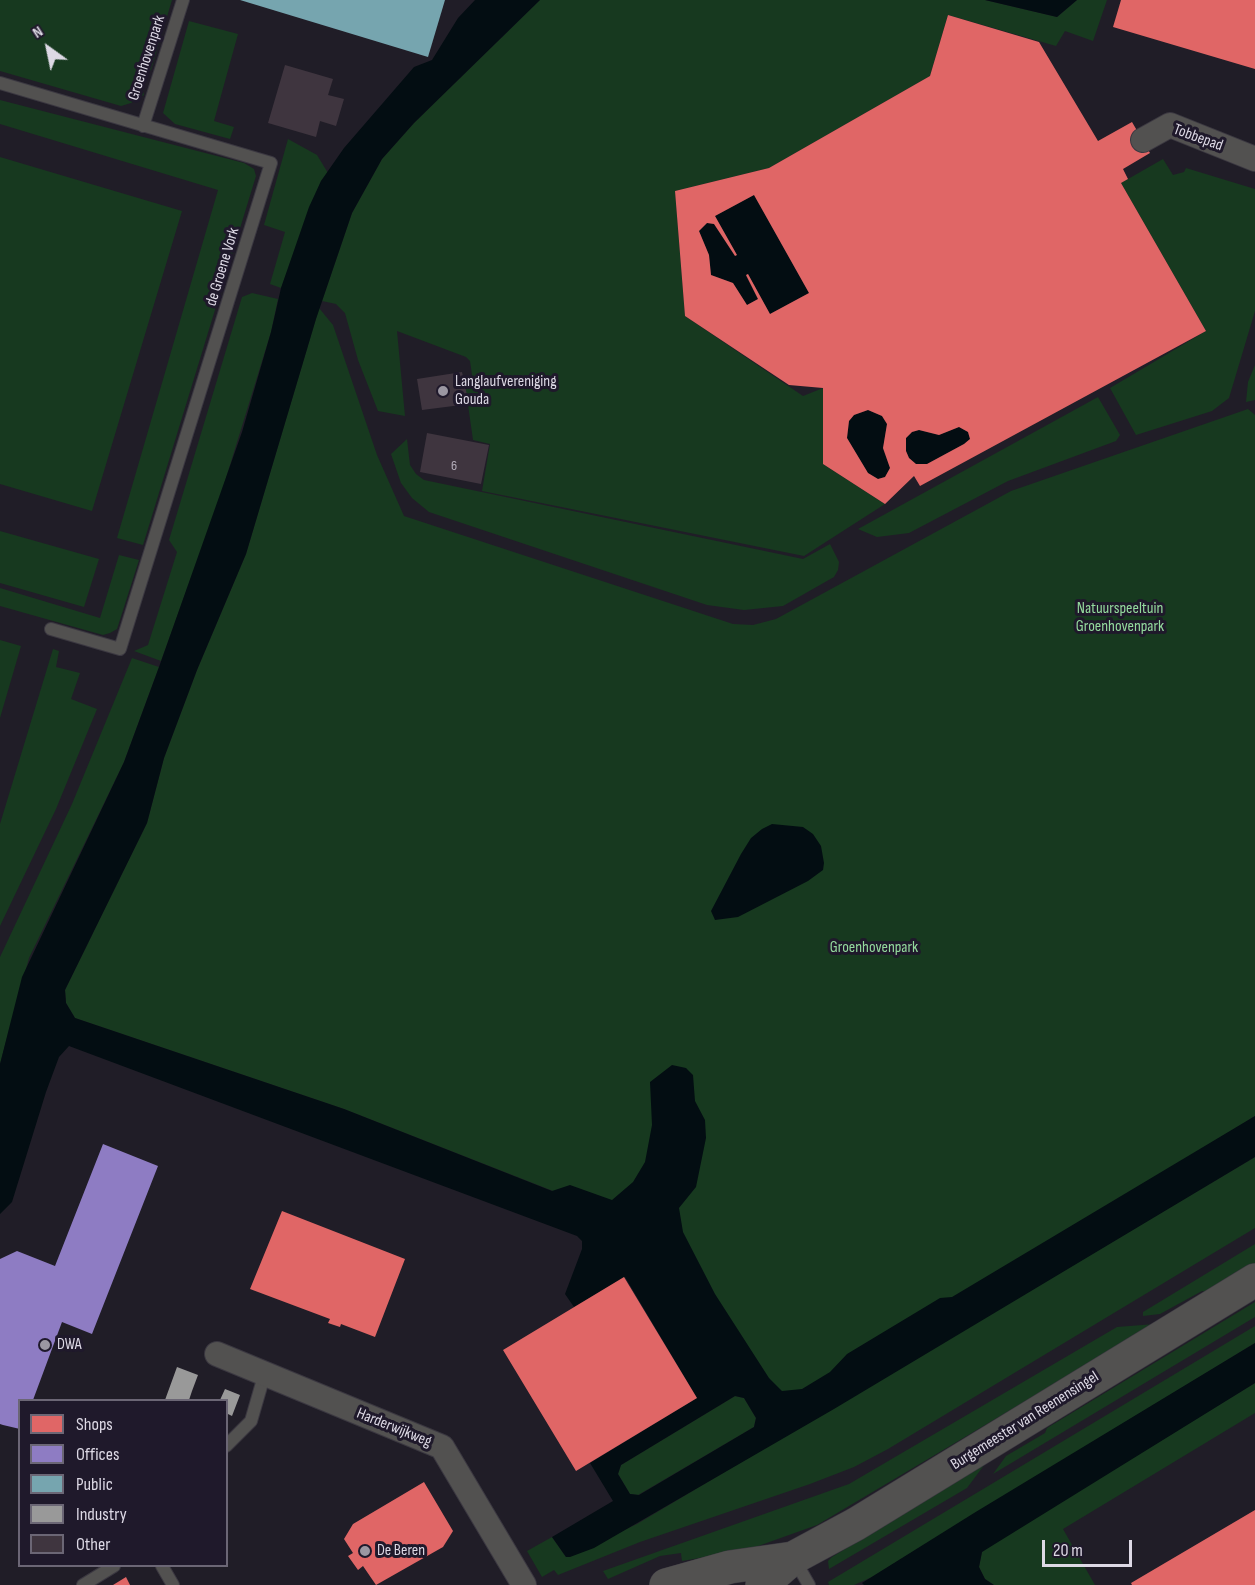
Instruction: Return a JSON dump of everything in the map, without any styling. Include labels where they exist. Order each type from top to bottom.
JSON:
[{"type":"main road","name":"Burgemeester van Reenensingel","points":[[762,1585],[801,1572],[927,1481],[1255,1280]]},
{"type":"main road","name":"Burgemeester van Reenensingel","points":[[666,1585],[730,1567],[801,1572]]},
{"type":"street","name":"Tobbepad","points":[[1143,140],[1170,125],[1255,159]]},
{"type":"street","name":"Harderwijkweg","points":[[217,1354],[264,1376],[442,1447],[524,1585]]},
{"type":"lane","name":"Groenhovenpark","points":[[143,126],[183,0]]},
{"type":"lane","name":"de Groene Vork","points":[[0,83],[271,163],[120,649],[51,628]]},
{"type":"lane","points":[[228,1444],[252,1421],[264,1376]]},
{"type":"lane","points":[[83,1585],[112,1567]]},
{"type":"lane","points":[[163,1567],[173,1585]]},
{"type":"green space","points":[[0,0],[172,0],[151,70],[147,73],[139,72],[135,85],[142,88],[144,95],[121,106],[0,71]]},
{"type":"green space","points":[[540,0],[985,0],[1057,17],[1077,0],[1107,0],[1093,41],[1065,31],[1056,46],[948,15],[930,76],[769,168],[675,191],[685,316],[803,396],[823,388],[823,464],[885,504],[804,556],[482,491],[490,444],[473,440],[464,377],[472,375],[470,361],[466,357],[397,331],[405,416],[378,411],[358,360],[345,313],[336,304],[322,301],[352,213],[382,159],[414,123]]},
{"type":"green space","points":[[189,21],[238,34],[214,121],[234,127],[230,139],[175,124],[163,113]]},
{"type":"green space","points":[[0,100],[244,163],[254,169],[256,176],[143,545],[117,538],[218,190],[0,124]]},
{"type":"green space","points":[[288,139],[317,155],[328,173],[321,181],[281,288],[270,284],[285,232],[264,225]]},
{"type":"green space","points":[[0,157],[182,211],[92,511],[0,484]]},
{"type":"green space","points":[[1163,159],[1173,175],[1184,172],[1186,168],[1255,189],[1255,311],[1229,398],[1212,411],[1136,435],[1110,388],[1206,331],[1121,183]]},
{"type":"green space","points":[[252,293],[278,299],[271,332],[218,504],[161,661],[134,651],[148,645],[177,552],[169,540],[242,297]]},
{"type":"green space","name":"Groenhovenpark","points":[[319,308],[333,325],[377,455],[404,516],[733,624],[753,625],[776,619],[1011,491],[1248,409],[1255,415],[1255,1116],[781,1408],[553,1191],[344,1109],[75,1018],[66,1003],[65,990],[147,823],[164,758],[197,670],[246,554]]},
{"type":"green space","points":[[1255,365],[1255,400],[1246,402],[1248,382]]},
{"type":"green space","points":[[1098,397],[1120,435],[1116,441],[1008,481],[909,533],[877,537],[858,529]]},
{"type":"green space","points":[[407,439],[410,465],[424,480],[803,559],[830,544],[839,562],[838,570],[834,577],[783,606],[744,610],[707,605],[429,512],[412,498],[401,483],[391,454]]},
{"type":"green space","points":[[0,531],[99,559],[84,607],[0,583]]},
{"type":"green space","points":[[119,555],[139,560],[117,629],[110,633],[103,635],[0,606],[0,588],[100,618]]},
{"type":"green space","points":[[0,640],[21,646],[0,718]]},
{"type":"green space","points":[[53,649],[59,651],[56,667],[80,673],[71,699],[97,709],[56,809],[0,926],[0,824]]},
{"type":"green space","points":[[132,658],[159,667],[124,762],[29,958],[0,1064],[0,957],[72,804]]},
{"type":"green space","points":[[1255,1157],[1255,1228],[888,1449],[854,1467],[810,1484],[640,1542],[558,1575],[554,1570],[542,1577],[527,1551],[552,1537],[566,1557],[637,1524]]},
{"type":"green space","points":[[1255,1244],[1255,1264],[1208,1293],[1202,1291],[1160,1314],[1143,1316],[1143,1312]]},
{"type":"green space","points":[[1255,1302],[1255,1317],[993,1474],[1006,1456],[1045,1433],[1047,1428]]},
{"type":"green space","points":[[1155,1324],[817,1525],[747,1550],[682,1561],[681,1553],[660,1556],[608,1579],[603,1571],[849,1484],[1117,1327]]},
{"type":"green space","points":[[1255,1326],[1255,1343],[872,1577],[854,1585],[829,1585],[828,1582]]},
{"type":"green space","points":[[1255,1383],[1255,1413],[1063,1529],[1095,1585],[994,1585],[985,1579],[979,1567],[982,1552],[993,1543]]},
{"type":"green space","points":[[735,1396],[744,1398],[756,1418],[754,1427],[638,1495],[630,1494],[618,1474],[621,1465]]},
{"type":"green space","points":[[985,1464],[967,1488],[829,1569],[828,1561],[832,1557]]},
{"type":"shaded area","points":[[475,0],[540,0],[414,123],[382,159],[352,213],[316,319],[246,554],[197,670],[164,758],[147,823],[65,990],[66,1003],[75,1018],[344,1109],[552,1191],[570,1185],[612,1200],[633,1182],[645,1162],[652,1125],[650,1082],[672,1065],[686,1068],[693,1075],[695,1101],[705,1120],[706,1138],[696,1187],[679,1208],[683,1232],[715,1294],[769,1378],[782,1391],[802,1389],[830,1372],[847,1354],[940,1298],[952,1297],[1255,1116],[1255,1157],[834,1409],[594,1548],[570,1557],[566,1557],[552,1537],[613,1501],[590,1463],[697,1398],[625,1277],[574,1307],[565,1294],[582,1249],[582,1241],[577,1236],[69,1046],[59,1057],[46,1092],[12,1202],[0,1214],[0,1064],[22,977],[124,762],[242,432],[271,332],[281,288],[309,207],[321,181],[344,148],[414,67],[432,60],[458,18]],"holes":[[[735,1396],[744,1398],[756,1418],[754,1427],[639,1495],[630,1494],[618,1474],[621,1465]]]},
{"type":"shaded area","points":[[985,0],[1077,0],[1057,17]]},
{"type":"shaded area","points":[[754,195],[809,293],[770,314],[748,274],[746,276],[758,299],[747,305],[733,283],[711,275],[709,255],[699,231],[707,223],[714,224],[737,255],[715,216]]},
{"type":"shaded area","points":[[868,410],[882,416],[887,424],[883,449],[890,468],[885,477],[878,479],[868,473],[847,438],[849,421],[854,415]]},
{"type":"shaded area","points":[[959,427],[968,432],[970,439],[964,444],[927,464],[916,464],[909,458],[906,451],[906,438],[912,432],[919,430],[939,435]]},
{"type":"shaded area","points":[[772,824],[803,827],[813,834],[821,846],[823,870],[808,881],[738,917],[715,920],[711,911],[741,854],[751,838]]},
{"type":"shaded area","points":[[1255,1343],[1255,1383],[982,1552],[979,1567],[985,1579],[994,1585],[864,1585],[862,1583],[974,1513]]},
{"type":"building: Shops","points":[[1121,0],[1255,0],[1255,69],[1113,27]]},
{"type":"building: Shops","points":[[948,15],[1039,42],[1098,141],[1132,122],[1150,153],[1123,169],[1128,179],[1121,183],[1206,331],[920,486],[914,476],[885,504],[823,464],[823,388],[789,385],[685,316],[675,191],[769,168],[930,76]],"holes":[[[754,195],[809,293],[770,314],[748,274],[746,275],[758,299],[747,305],[733,283],[711,275],[709,255],[699,231],[707,223],[714,224],[735,256],[737,255],[715,216]],[[868,410],[882,416],[887,424],[883,448],[890,468],[885,477],[878,479],[868,473],[847,438],[849,421],[854,415]],[[959,427],[968,432],[970,439],[927,464],[916,464],[909,458],[906,451],[906,438],[912,432],[919,430],[939,435]]]},
{"type":"building: Shops","points":[[282,1211],[405,1259],[375,1337],[341,1324],[340,1327],[328,1323],[330,1319],[250,1289]]},
{"type":"building: Shops","points":[[624,1277],[697,1398],[576,1471],[503,1350]]},
{"type":"building: Shops","points":[[424,1482],[453,1531],[443,1547],[376,1585],[363,1566],[358,1570],[348,1556],[353,1553],[344,1539],[353,1524]]},
{"type":"building: Shops","points":[[1255,1510],[1255,1585],[1132,1585],[1131,1583]]},
{"type":"building: Shops","points":[[126,1577],[130,1585],[113,1585]]},
{"type":"building: Offices","points":[[103,1144],[158,1166],[92,1334],[62,1322],[33,1399],[18,1399],[18,1428],[0,1424],[0,1259],[17,1251],[55,1266]]},
{"type":"building: Public","points":[[240,0],[445,0],[428,57]]},
{"type":"building: Industry","points":[[177,1367],[198,1375],[189,1399],[165,1399]]},
{"type":"building: Industry","points":[[225,1389],[240,1395],[232,1416],[228,1414],[228,1399],[220,1399]]},
{"type":"building: Other","points":[[285,65],[333,79],[328,95],[344,99],[336,126],[320,121],[316,137],[268,123]]},
{"type":"building: Other","name":"Langlaufvereniging Gouda","points":[[462,372],[469,404],[422,410],[417,379]]},
{"type":"building: Other","points":[[427,433],[489,445],[481,484],[420,472]]},
{"type":"place","name":"Langlaufvereniging Gouda","points":[[443,391]]},
{"type":"place","name":"DWA","points":[[45,1345]]},
{"type":"place","name":"De Beren","points":[[365,1551]]},
{"type":"park label","name":"Natuurspeeltuin Groenhovenpark","points":[[1120,618]]}]
